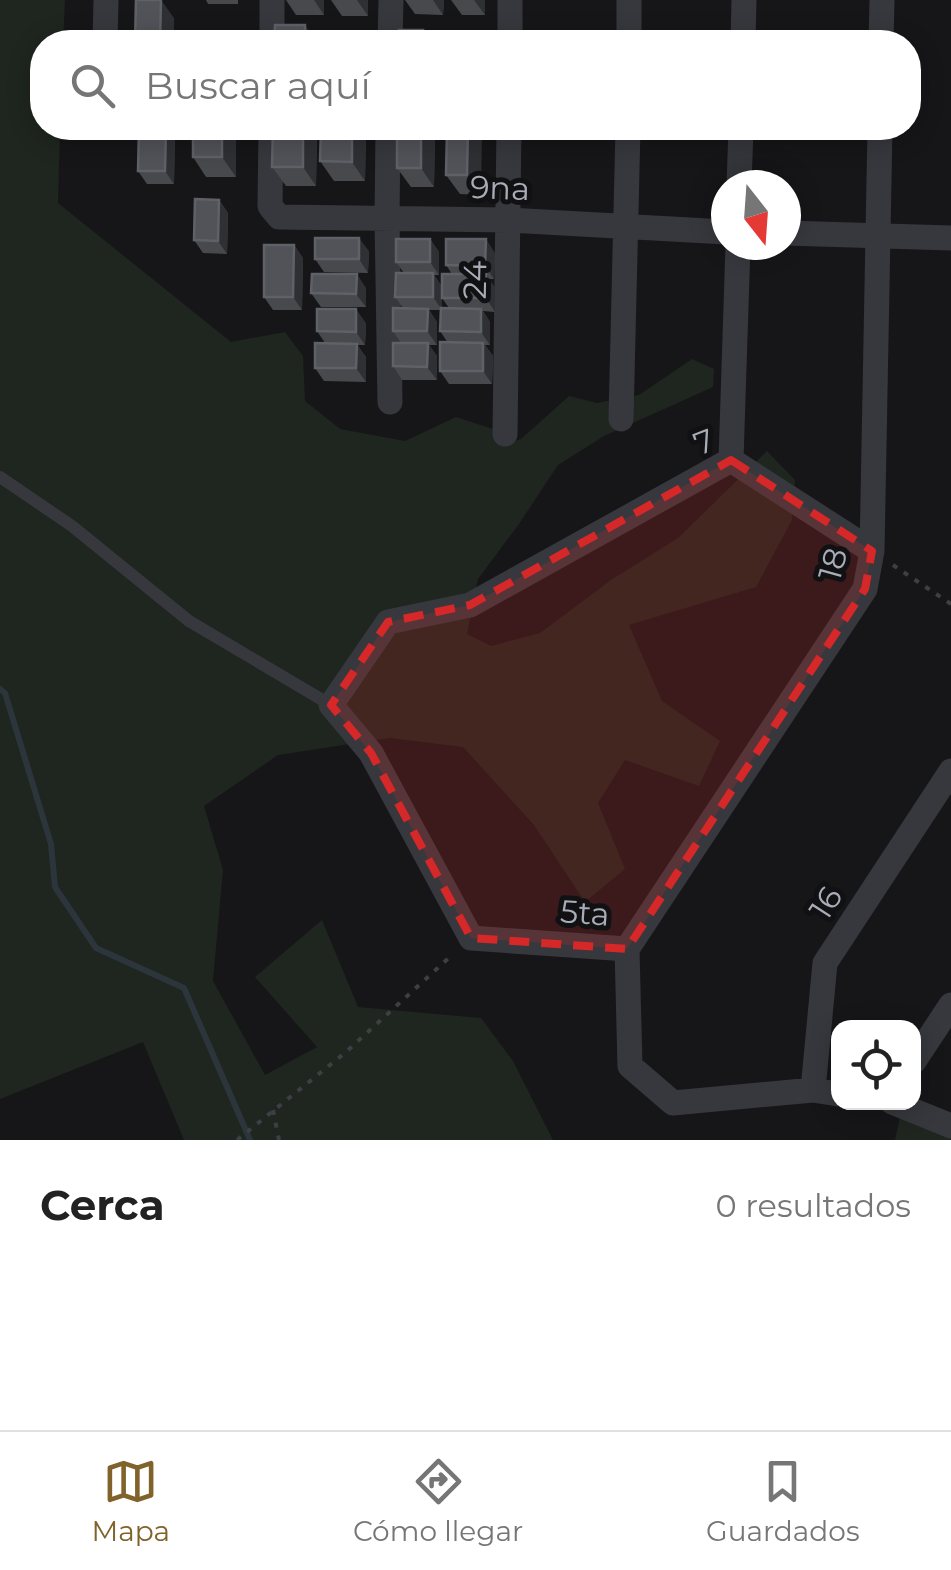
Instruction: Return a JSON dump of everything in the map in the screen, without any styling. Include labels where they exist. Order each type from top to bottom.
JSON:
[{"type":"street","points":[[105,30],[106,0]]},
{"type":"street","points":[[272,0],[272,30]]},
{"type":"street","points":[[390,30],[391,0]]},
{"type":"street","points":[[510,0],[510,30]]},
{"type":"street","points":[[629,0],[629,30]]},
{"type":"street","points":[[743,30],[744,0]]},
{"type":"street","points":[[881,30],[882,0]]},
{"type":"street","name":"9na","points":[[271,140],[270,206],[280,216],[508,220],[711,231]]},
{"type":"street","points":[[388,140],[390,402]]},
{"type":"street","name":"24","points":[[505,434],[509,140]]},
{"type":"street","points":[[621,420],[628,140]]},
{"type":"street","points":[[739,170],[740,140]]},
{"type":"street","name":"18","points":[[627,949],[865,589],[872,551],[880,140]]},
{"type":"street","points":[[801,233],[951,238]]},
{"type":"street","points":[[731,460],[738,260]]},
{"type":"street","name":"7","points":[[331,706],[388,622],[470,605],[731,460],[872,551]]},
{"type":"street","points":[[331,706],[372,753],[471,938]]},
{"type":"street","name":"16","points":[[826,1092],[825,962],[951,771]]},
{"type":"street","name":"5ta","points":[[471,938],[627,949],[630,1066],[672,1103],[826,1092]]},
{"type":"street","points":[[921,1051],[951,1006]]},
{"type":"street","points":[[912,1110],[951,1126]]},
{"type":"lane","points":[[0,477],[72,526],[189,620],[331,706]]},
{"type":"path","points":[[872,551],[951,604]]},
{"type":"path","points":[[237,1140],[346,1052],[471,938]]},
{"type":"path","points":[[273,1110],[280,1140]]},
{"type":"highlighted area","points":[[731,460],[872,551],[865,589],[627,949],[471,938],[371,753],[331,705],[388,622],[470,605]]},
{"type":"shaded area","points":[[0,0],[65,0],[64,30],[30,30],[30,140],[60,140],[58,203],[231,342],[285,332],[303,356],[305,401],[340,429],[405,441],[456,417],[493,429],[502,446],[521,439],[569,396],[597,403],[639,395],[692,359],[714,369],[713,387],[604,436],[558,465],[478,579],[467,634],[491,646],[540,633],[611,580],[678,538],[767,451],[795,480],[792,520],[756,587],[629,625],[662,701],[720,741],[699,786],[625,760],[598,803],[625,869],[585,902],[534,825],[463,747],[390,738],[278,755],[204,806],[223,870],[213,981],[265,1075],[317,1047],[255,977],[322,920],[358,1007],[481,1018],[513,1061],[553,1140],[184,1140],[143,1042],[0,1099]]},
{"type":"shaded area","points":[[901,1112],[951,1138],[951,1140],[895,1140]]},
{"type":"building","points":[[136,0],[161,0],[160,30],[135,30]]},
{"type":"building","points":[[275,25],[305,25],[305,30],[275,30]]},
{"type":"building","points":[[139,140],[166,140],[165,171],[138,171]]},
{"type":"building","points":[[193,140],[222,140],[222,157],[193,157]]},
{"type":"building","points":[[273,140],[303,140],[303,167],[272,167]]},
{"type":"building","points":[[321,140],[352,140],[352,162],[320,161]]},
{"type":"building","points":[[397,140],[421,140],[421,168],[397,168]]},
{"type":"building","points":[[447,140],[468,140],[467,175],[446,175]]},
{"type":"building","points":[[195,199],[219,200],[218,241],[194,240]]},
{"type":"building","points":[[315,238],[359,238],[359,259],[315,259]]},
{"type":"building","points":[[396,239],[430,239],[430,262],[396,262]]},
{"type":"building","points":[[446,239],[486,239],[485,266],[446,265]]},
{"type":"building","points":[[264,245],[294,245],[293,297],[264,297]]},
{"type":"building","points":[[396,273],[433,273],[433,297],[395,297]]},
{"type":"building","points":[[312,274],[357,274],[356,294],[311,293]]},
{"type":"building","points":[[442,274],[486,274],[486,298],[442,298]]},
{"type":"building","points":[[393,308],[428,309],[427,331],[393,331]]},
{"type":"building","points":[[441,308],[481,309],[481,332],[440,331]]},
{"type":"building","points":[[317,309],[356,309],[356,332],[317,331]]},
{"type":"building","points":[[440,342],[483,343],[483,371],[440,371]]},
{"type":"building","points":[[315,343],[357,344],[356,368],[315,368]]},
{"type":"building","points":[[393,343],[428,343],[427,367],[393,366]]},
{"type":"waterway","points":[[0,689],[5,693],[51,844],[55,887],[96,948],[184,988],[250,1140]]}]
